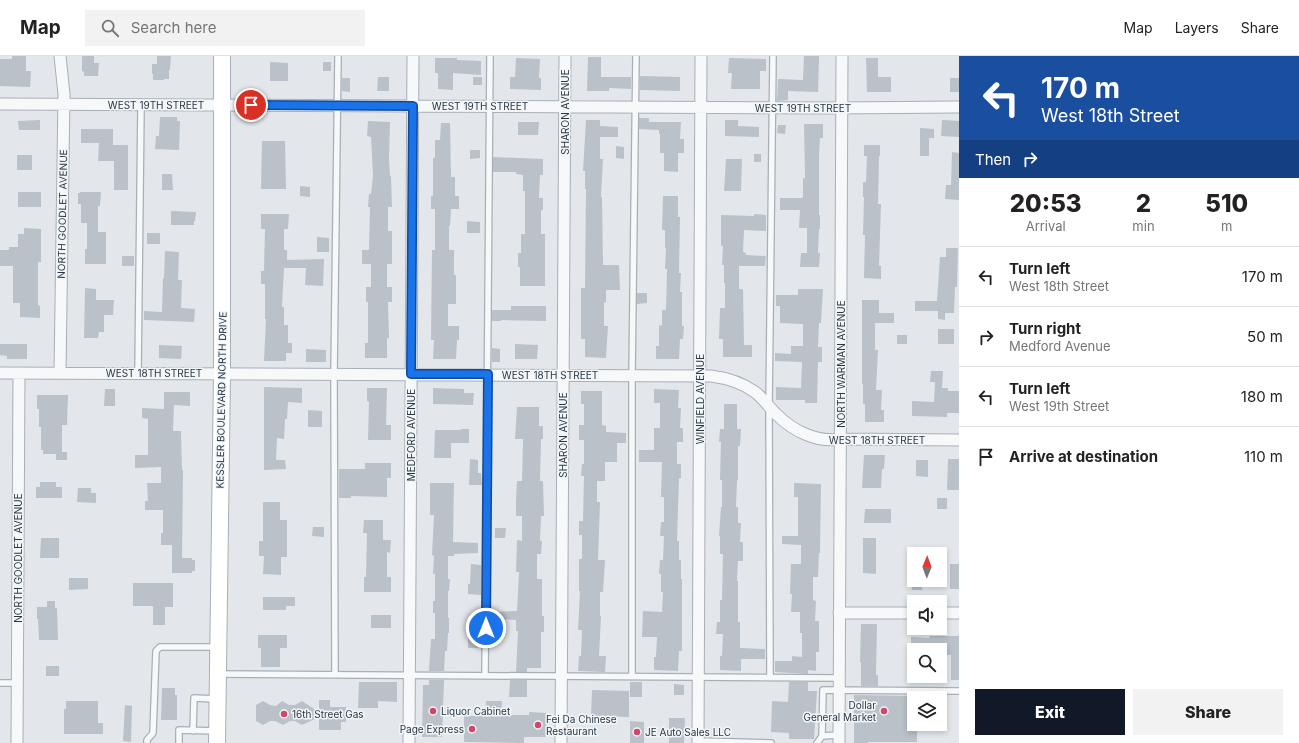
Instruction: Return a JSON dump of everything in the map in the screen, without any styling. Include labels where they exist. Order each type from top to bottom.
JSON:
[{"type":"main road","name":"KESSLER BOULEVARD NORTH DRIVE","points":[[217,737],[222,374],[222,56]]},
{"type":"street","name":"NORTH GOODLET AVENUE","points":[[60,56],[64,105],[60,373]]},
{"type":"street","name":"MEDFORD AVENUE","points":[[409,743],[413,56]]},
{"type":"street","name":"SHARON AVENUE","points":[[561,743],[565,56]]},
{"type":"street","name":"WINFIELD AVENUE","points":[[698,742],[702,56]]},
{"type":"street","name":"NORTH WARMAN AVENUE","points":[[839,739],[842,56]]},
{"type":"street","name":"WEST 19TH STREET","points":[[0,104],[773,108],[959,107]]},
{"type":"street","name":"WEST 18TH STREET","points":[[0,373],[488,374],[721,377],[739,382],[755,392],[789,425],[801,432],[823,440],[959,440]]},
{"type":"street","name":"NORTH GOODLET AVENUE","points":[[16,743],[19,373]]},
{"type":"street","points":[[840,613],[907,613]]},
{"type":"street","points":[[947,613],[959,613]]},
{"type":"lane","points":[[335,675],[334,374],[338,56]]},
{"type":"lane","points":[[485,676],[490,56]]},
{"type":"lane","points":[[632,677],[632,375],[636,56]]},
{"type":"lane","points":[[770,678],[769,405],[773,56]]},
{"type":"lane","points":[[138,373],[141,105]]},
{"type":"lane","points":[[147,743],[147,740],[152,733],[156,651],[160,647],[218,648]]},
{"type":"lane","points":[[218,674],[839,678]]},
{"type":"lane","points":[[0,683],[17,683]]},
{"type":"lane","points":[[817,743],[822,736],[823,690],[959,691]]},
{"type":"lane","points":[[193,731],[194,698],[218,699]]},
{"type":"lane","points":[[179,743],[179,730],[193,731],[217,737]]},
{"type":"lane","points":[[822,736],[839,739]]},
{"type":"lane","points":[[698,742],[771,743]]},
{"type":"building","points":[[12,56],[26,56],[26,71],[31,71],[30,87],[0,86],[0,59],[12,59]]},
{"type":"building","points":[[82,56],[94,56],[94,63],[99,63],[98,76],[84,76],[84,72],[82,71]]},
{"type":"building","points":[[157,56],[171,56],[169,79],[153,80],[152,64],[157,64]]},
{"type":"building","points":[[804,56],[819,56],[818,92],[788,91],[788,100],[777,101],[778,79],[803,80]]},
{"type":"building","points":[[588,57],[601,57],[601,77],[631,77],[631,89],[609,88],[609,91],[587,91]]},
{"type":"building","points":[[435,58],[457,58],[457,60],[481,61],[481,75],[453,73],[453,90],[438,89],[438,73],[435,73]]},
{"type":"building","points":[[516,58],[540,59],[539,78],[541,78],[541,90],[510,89],[510,77],[515,77]]},
{"type":"building","points":[[729,58],[766,59],[766,71],[760,71],[760,89],[731,89],[732,73],[728,73]]},
{"type":"building","points":[[866,58],[878,58],[878,77],[891,77],[891,92],[867,92]]},
{"type":"building","points":[[270,62],[288,63],[288,81],[270,81]]},
{"type":"building","points":[[323,62],[331,62],[331,71],[323,71]]},
{"type":"building","points":[[640,76],[680,77],[680,91],[640,90]]},
{"type":"building","points":[[378,77],[389,77],[389,91],[377,91]]},
{"type":"building","points":[[473,77],[482,77],[482,85],[473,85]]},
{"type":"building","points":[[342,78],[350,78],[350,92],[342,91]]},
{"type":"building","points":[[950,78],[959,78],[959,92],[950,92]]},
{"type":"building","points":[[160,117],[177,117],[177,121],[180,121],[179,150],[155,149],[156,136],[159,136]]},
{"type":"building","points":[[639,118],[649,118],[649,122],[681,122],[680,139],[684,139],[684,153],[678,153],[678,172],[664,171],[664,153],[660,153],[659,130],[639,129]]},
{"type":"building","points":[[40,120],[40,130],[19,130],[18,121]]},
{"type":"building","points":[[586,120],[600,120],[600,126],[618,127],[618,137],[600,137],[600,159],[603,159],[601,197],[603,265],[619,265],[620,290],[606,290],[606,303],[604,302],[604,326],[608,326],[606,358],[585,357],[585,339],[581,339],[581,288],[585,288],[586,189],[585,171],[583,171]]},
{"type":"building","points":[[725,120],[738,120],[738,126],[759,127],[759,137],[725,136]]},
{"type":"building","points":[[942,120],[959,121],[959,137],[941,136]]},
{"type":"building","points":[[368,121],[390,122],[389,160],[392,207],[388,207],[388,231],[392,231],[392,264],[387,264],[387,287],[392,287],[392,302],[388,302],[389,338],[387,338],[387,358],[365,358],[365,343],[368,343],[368,302],[366,302],[366,287],[371,287],[371,264],[362,264],[362,250],[369,250],[370,207],[368,207],[373,176],[371,137],[367,136]]},
{"type":"building","points":[[518,122],[539,122],[538,135],[518,135]]},
{"type":"building","points":[[441,123],[450,123],[451,177],[455,177],[455,196],[459,196],[459,209],[451,209],[449,226],[449,250],[454,250],[456,304],[448,304],[448,326],[459,326],[459,340],[457,340],[456,359],[433,359],[434,340],[431,340],[432,250],[435,250],[435,209],[431,209],[431,196],[433,196],[433,158],[435,158],[435,140],[440,140]]},
{"type":"building","points":[[804,124],[823,124],[823,138],[820,138],[819,156],[819,267],[800,267],[801,253],[807,253],[807,228],[799,228],[800,210],[780,210],[780,198],[803,197],[803,178],[805,178]]},
{"type":"building","points":[[778,125],[786,125],[785,134],[777,133]]},
{"type":"building","points":[[920,128],[934,129],[934,138],[929,138],[929,156],[920,156]]},
{"type":"building","points":[[81,129],[113,129],[113,145],[128,145],[128,190],[114,190],[114,161],[98,161],[99,143],[81,143]]},
{"type":"building","points":[[262,141],[285,141],[286,189],[261,189]]},
{"type":"building","points":[[864,145],[880,145],[878,204],[881,204],[879,266],[881,266],[881,279],[864,278],[865,235],[863,235],[863,182],[866,182],[867,156],[864,156]]},
{"type":"building","points":[[616,146],[624,147],[624,159],[616,158]]},
{"type":"building","points":[[470,150],[480,150],[480,158],[470,159]]},
{"type":"building","points":[[952,152],[959,153],[959,200],[945,199],[946,185],[951,185]]},
{"type":"building","points":[[754,154],[761,154],[761,162],[754,162]]},
{"type":"building","points":[[17,155],[32,155],[32,170],[17,170]]},
{"type":"building","points":[[493,157],[543,159],[543,175],[540,175],[539,198],[543,198],[543,210],[541,210],[541,234],[545,234],[545,286],[520,286],[518,253],[521,253],[521,234],[525,234],[525,191],[523,191],[523,175],[516,174],[516,172],[493,172]]},
{"type":"building","points":[[726,159],[742,159],[741,191],[724,191]]},
{"type":"building","points":[[162,174],[172,174],[173,190],[162,190]]},
{"type":"building","points":[[300,186],[310,187],[310,197],[300,196]]},
{"type":"building","points":[[18,192],[41,192],[41,207],[18,207]]},
{"type":"building","points":[[101,192],[100,206],[98,206],[98,232],[106,232],[106,264],[85,264],[85,249],[87,249],[87,223],[81,223],[81,204],[78,204],[78,193]]},
{"type":"building","points":[[663,196],[678,196],[678,217],[680,217],[679,273],[681,273],[680,292],[682,292],[682,326],[684,326],[683,339],[680,339],[679,359],[656,359],[656,346],[659,346],[659,325],[662,326],[662,310],[666,310],[667,269],[665,269],[665,230],[662,230]]},
{"type":"building","points":[[171,211],[196,212],[194,225],[171,225]]},
{"type":"building","points":[[261,214],[289,214],[288,229],[284,229],[284,250],[287,250],[287,260],[324,259],[323,286],[305,285],[306,268],[284,268],[282,307],[284,307],[284,325],[288,325],[288,343],[292,343],[292,353],[286,353],[286,361],[264,361],[266,319],[265,284],[261,284],[261,271],[264,271],[265,229],[261,229]]},
{"type":"building","points":[[754,214],[766,215],[766,231],[744,230],[743,252],[746,253],[746,255],[766,256],[765,266],[739,266],[739,289],[743,289],[744,345],[752,345],[752,357],[723,357],[723,339],[719,339],[720,308],[725,308],[724,265],[722,265],[723,246],[721,246],[721,215],[754,216]]},
{"type":"building","points":[[467,221],[480,222],[480,233],[467,233]]},
{"type":"building","points":[[24,228],[41,229],[41,262],[38,262],[38,305],[40,306],[40,318],[20,317],[20,303],[13,303],[13,266],[0,266],[0,250],[9,250],[9,247],[18,247],[18,234],[24,234]]},
{"type":"building","points":[[147,233],[160,233],[160,244],[147,244]]},
{"type":"building","points":[[317,237],[329,238],[329,252],[317,252]]},
{"type":"building","points":[[946,248],[958,248],[957,287],[955,287],[954,313],[945,313],[945,320],[938,319],[938,311],[915,311],[915,301],[937,301],[940,257],[946,257]]},
{"type":"building","points":[[165,251],[179,252],[178,280],[182,280],[181,308],[195,309],[194,322],[144,320],[144,311],[162,312]]},
{"type":"building","points":[[122,256],[134,256],[134,266],[122,266]]},
{"type":"building","points":[[85,288],[96,289],[96,300],[114,300],[113,315],[104,315],[104,332],[99,332],[98,338],[84,338]]},
{"type":"building","points":[[798,289],[823,289],[818,347],[822,347],[822,362],[818,362],[817,403],[805,403],[805,400],[776,400],[776,387],[801,388],[802,362],[775,361],[775,353],[791,354],[791,346],[803,346],[803,324],[780,323],[780,306],[776,306],[776,295],[798,295]]},
{"type":"building","points":[[637,293],[647,293],[647,303],[637,304]]},
{"type":"building","points":[[862,300],[879,300],[879,313],[894,313],[894,323],[875,323],[875,350],[878,350],[876,390],[882,390],[881,410],[884,410],[884,422],[865,422],[865,404],[863,404],[862,384]]},
{"type":"building","points":[[511,306],[546,306],[546,321],[492,321],[492,310],[511,310]]},
{"type":"building","points":[[938,329],[954,329],[954,344],[938,344]]},
{"type":"building","points":[[897,335],[907,335],[907,344],[897,344]]},
{"type":"building","points":[[0,344],[27,344],[27,359],[7,359],[7,356],[0,355]]},
{"type":"building","points":[[515,344],[538,345],[537,359],[515,359]]},
{"type":"building","points":[[159,345],[182,346],[181,359],[159,358]]},
{"type":"building","points":[[492,348],[500,349],[500,362],[492,362]]},
{"type":"building","points":[[306,349],[326,350],[326,362],[306,362]]},
{"type":"building","points":[[931,371],[943,371],[942,388],[948,388],[948,391],[959,391],[959,413],[947,413],[947,417],[912,416],[912,401],[934,402],[935,382],[930,382]]},
{"type":"building","points":[[264,387],[302,388],[302,403],[288,402],[284,439],[277,438],[276,460],[285,460],[286,469],[264,470]]},
{"type":"building","points":[[367,388],[387,388],[386,425],[391,425],[391,440],[368,440],[369,402],[367,401]]},
{"type":"building","points":[[433,388],[464,389],[464,393],[474,393],[473,405],[433,404]]},
{"type":"building","points":[[105,389],[115,389],[115,406],[104,406]]},
{"type":"building","points":[[654,389],[679,390],[678,408],[681,408],[680,428],[683,428],[683,442],[677,442],[677,464],[681,464],[681,478],[679,478],[677,541],[679,541],[679,560],[681,560],[682,579],[682,651],[679,651],[678,671],[654,670],[657,637],[642,637],[643,611],[662,612],[663,592],[661,592],[661,574],[659,574],[660,560],[663,560],[664,536],[660,536],[661,522],[664,522],[664,497],[661,497],[662,462],[639,462],[639,450],[654,450],[654,428],[660,428],[660,403],[654,403]]},
{"type":"building","points":[[581,391],[602,391],[602,425],[606,426],[606,432],[626,433],[626,443],[617,443],[617,462],[605,462],[605,481],[597,481],[597,502],[600,502],[598,560],[605,560],[603,592],[600,592],[601,616],[599,656],[606,656],[605,672],[578,671],[579,656],[581,656],[582,630],[578,630],[580,591],[579,559],[582,559],[582,535],[579,535],[579,521],[583,521],[584,476],[581,476],[582,464],[584,464],[584,440],[579,440],[579,425],[584,425],[584,404],[581,404]]},
{"type":"building","points":[[164,392],[190,392],[190,406],[174,405],[173,431],[181,431],[183,470],[182,558],[192,558],[192,560],[195,560],[195,571],[192,571],[192,573],[172,573],[172,545],[161,545],[161,533],[163,533],[163,510],[145,510],[145,501],[148,501],[147,483],[161,483],[161,467],[135,468],[135,455],[148,455],[148,419],[142,418],[142,408],[164,409]]},
{"type":"building","points":[[37,395],[68,395],[67,425],[62,425],[62,452],[67,452],[67,460],[56,460],[56,454],[43,454],[43,450],[41,450],[41,427],[39,427]]},
{"type":"building","points":[[724,404],[737,404],[737,429],[741,429],[740,446],[738,446],[736,507],[738,507],[738,523],[741,523],[740,542],[743,542],[743,561],[738,561],[737,581],[740,648],[765,649],[765,659],[741,659],[741,671],[720,670],[723,634],[716,634],[717,622],[720,622],[720,600],[722,600],[723,554],[720,554],[719,536],[722,507],[722,480],[720,480],[721,442],[719,442],[720,429],[724,429]]},
{"type":"building","points":[[517,407],[539,407],[539,426],[543,426],[543,439],[541,439],[540,481],[543,481],[544,516],[541,516],[540,541],[542,541],[541,554],[537,554],[537,579],[542,579],[542,616],[544,616],[544,632],[541,632],[541,668],[527,668],[527,672],[516,672],[518,631],[516,631],[516,620],[490,618],[490,612],[517,611],[519,572],[516,572],[517,540],[522,541],[522,516],[516,516],[516,501],[517,481],[522,481],[523,439],[515,439]]},
{"type":"building","points":[[308,410],[322,411],[322,427],[308,427]]},
{"type":"building","points":[[469,429],[469,443],[451,443],[451,458],[434,458],[435,430]]},
{"type":"building","points":[[864,455],[885,455],[884,469],[882,469],[881,488],[862,488]]},
{"type":"building","points":[[470,459],[478,460],[478,473],[481,473],[482,485],[469,485]]},
{"type":"building","points":[[948,459],[959,459],[959,490],[947,490]]},
{"type":"building","points":[[916,460],[928,460],[928,477],[916,476]]},
{"type":"building","points":[[365,463],[391,463],[391,478],[387,478],[387,497],[351,496],[351,498],[339,498],[339,469],[365,469]]},
{"type":"building","points":[[40,482],[56,482],[56,487],[62,487],[62,498],[36,498],[36,487],[40,487]]},
{"type":"building","points":[[430,483],[454,483],[453,542],[478,543],[478,553],[454,554],[454,556],[448,556],[448,579],[450,579],[448,591],[449,633],[447,651],[445,651],[444,671],[429,671],[431,639],[435,639],[435,613],[433,613],[433,601],[435,601],[435,574],[433,574],[434,556],[432,555],[434,515],[430,515]]},
{"type":"building","points":[[794,483],[821,484],[820,553],[818,577],[813,577],[813,600],[816,601],[815,621],[819,621],[819,652],[816,652],[816,671],[808,670],[808,674],[775,672],[775,661],[792,661],[792,656],[802,657],[800,612],[791,612],[792,594],[790,594],[791,564],[801,564],[801,545],[782,544],[782,536],[798,536],[798,497],[794,497]]},
{"type":"building","points":[[78,488],[91,488],[91,493],[96,493],[96,503],[77,502]]},
{"type":"building","points":[[937,498],[947,498],[947,509],[937,509]]},
{"type":"building","points":[[263,502],[280,502],[280,520],[287,520],[287,557],[281,557],[281,575],[263,574],[264,556],[259,556],[259,541],[263,541]]},
{"type":"building","points":[[865,509],[891,509],[891,523],[864,523]]},
{"type":"building","points":[[364,520],[383,520],[383,540],[391,540],[390,553],[387,552],[387,577],[391,577],[391,592],[364,592],[364,577],[366,577],[367,533],[363,533]]},
{"type":"building","points":[[313,527],[324,527],[324,537],[312,536]]},
{"type":"building","points":[[495,528],[506,528],[505,538],[495,538]]},
{"type":"building","points":[[41,538],[59,538],[59,558],[40,558]]},
{"type":"building","points":[[863,538],[876,538],[876,574],[863,573]]},
{"type":"building","points":[[471,564],[481,565],[481,595],[468,594]]},
{"type":"building","points":[[950,564],[959,564],[959,589],[950,589]]},
{"type":"building","points":[[69,578],[88,578],[88,589],[69,590]]},
{"type":"building","points":[[133,583],[173,583],[173,607],[165,607],[165,625],[153,625],[153,606],[133,606]]},
{"type":"building","points":[[912,587],[922,587],[922,590],[912,590]]},
{"type":"building","points":[[263,597],[295,597],[295,606],[286,606],[286,610],[263,610]]},
{"type":"building","points":[[47,601],[55,601],[55,608],[57,608],[58,640],[39,640],[37,607],[47,607]]},
{"type":"building","points":[[371,615],[391,615],[391,628],[371,628]]},
{"type":"building","points":[[861,624],[877,624],[876,675],[878,675],[878,686],[861,686]]},
{"type":"building","points":[[258,635],[287,635],[287,648],[280,648],[280,667],[261,667],[261,648],[258,648]]},
{"type":"building","points":[[930,636],[959,636],[959,680],[951,680],[951,655],[947,655],[947,643],[911,643],[911,637],[929,638]]},
{"type":"building","points":[[468,638],[478,638],[478,648],[468,648]]},
{"type":"building","points":[[46,666],[59,666],[59,676],[46,676]]},
{"type":"building","name":"Liquor Cabinet","points":[[429,680],[444,680],[442,737],[422,737],[423,685],[429,685]]},
{"type":"building","points":[[510,680],[527,680],[527,697],[509,697]]},
{"type":"building","points":[[359,682],[397,682],[397,702],[378,701],[378,708],[358,708]]},
{"type":"building","points":[[630,682],[642,682],[642,697],[630,697]]},
{"type":"building","points":[[789,682],[808,682],[808,691],[817,691],[814,739],[789,739],[789,733],[771,732],[772,701],[788,702]]},
{"type":"building","points":[[674,684],[684,685],[684,695],[674,695]]},
{"type":"building","points":[[162,688],[175,688],[175,695],[177,695],[177,720],[161,720]]},
{"type":"building","points":[[592,690],[629,691],[629,717],[591,716]]},
{"type":"building","name":"Dollar General Market","points":[[854,695],[907,696],[907,731],[917,731],[917,742],[854,743]]},
{"type":"building","points":[[319,700],[330,700],[330,707],[346,707],[346,722],[341,722],[341,730],[319,730],[319,717],[302,725],[295,721],[290,721],[283,725],[275,721],[270,721],[263,725],[256,721],[256,705],[263,701],[270,705],[276,706],[282,701],[289,705],[295,705],[302,701],[319,712]]},
{"type":"building","points":[[66,701],[98,701],[98,723],[103,723],[103,734],[64,734],[64,709],[66,709]]},
{"type":"building","points":[[486,701],[502,701],[501,715],[529,715],[529,712],[547,713],[546,737],[524,737],[524,743],[464,742],[464,716],[486,716]]},
{"type":"building","points":[[125,705],[132,706],[131,742],[123,741]]},
{"type":"building","points":[[669,718],[685,718],[684,743],[669,743]]},
{"type":"building","name":"JE Auto Sales LLC","points":[[630,721],[644,722],[644,743],[630,743]]},
{"type":"place","name":"Liquor Cabinet","points":[[433,711]]},
{"type":"place","name":"Dollar General Market","points":[[884,711]]},
{"type":"place","name":"16th Street Gas","points":[[284,714]]},
{"type":"place","name":"Fei Da Chinese Restaurant","points":[[538,725]]},
{"type":"place","name":"Page Express","points":[[472,729]]},
{"type":"place","name":"JE Auto Sales LLC","points":[[637,732]]},
{"type":"route","points":[[251,105],[413,106],[411,374],[488,374],[486,628]]}]
